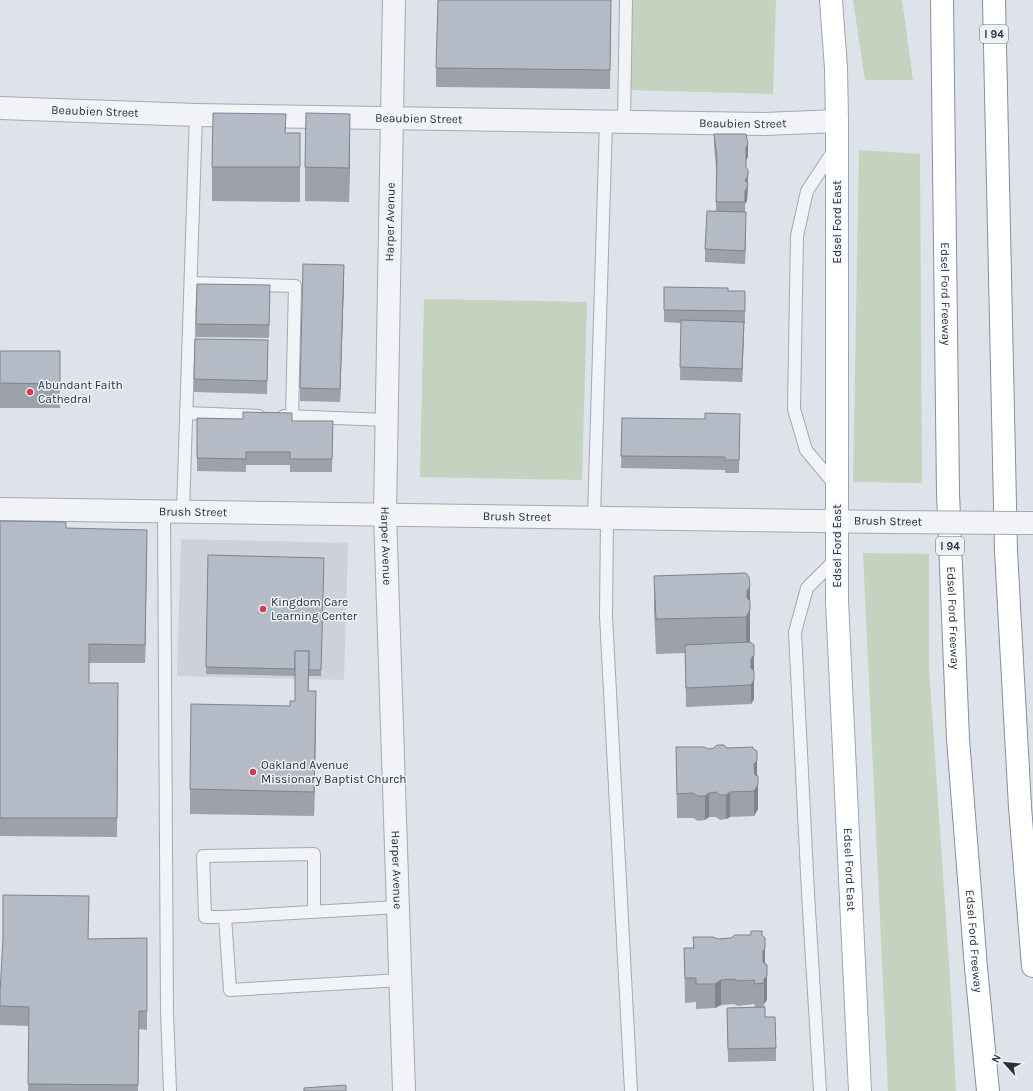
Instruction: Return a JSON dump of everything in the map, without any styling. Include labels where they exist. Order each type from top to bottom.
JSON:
[{"type":"main road","name":"Edsel Ford East","points":[[831,0],[836,68],[837,121],[837,601],[860,1091]]},
{"type":"main road","name":"Edsel Ford Freeway","points":[[942,0],[948,494],[958,731],[976,968],[988,1091]]},
{"type":"main road","name":"I 94","points":[[994,0],[1006,551],[1020,807],[1033,966]]},
{"type":"street","name":"Harper Avenue","points":[[394,0],[385,514],[404,1091]]},
{"type":"street","name":"Beaubien Street","points":[[0,108],[196,115],[764,124],[837,121]]},
{"type":"street","name":"Brush Street","points":[[0,509],[889,522],[1033,522]]},
{"type":"lane","points":[[626,0],[615,121],[601,517],[631,1091]]},
{"type":"lane","points":[[170,1091],[166,1004],[174,511],[186,413],[196,115]]},
{"type":"lane","points":[[837,146],[807,191],[797,236],[794,410],[806,450],[837,487]]},
{"type":"lane","points":[[191,283],[295,286],[292,417]]},
{"type":"lane","points":[[186,413],[387,420]]},
{"type":"lane","points":[[820,1091],[808,893],[795,632],[807,588],[837,558]]},
{"type":"lane","points":[[314,912],[314,854],[203,856],[205,917],[224,917],[314,912],[398,907]]},
{"type":"lane","points":[[224,917],[230,990],[401,980]]},
{"type":"shaded area","name":"Kingdom Care Learning Center","points":[[181,539],[348,543],[344,680],[177,676]]},
{"type":"green space","points":[[633,0],[776,0],[773,94],[630,90]]},
{"type":"green space","points":[[853,0],[902,0],[913,80],[865,80]]},
{"type":"green space","points":[[859,150],[920,154],[922,483],[853,482]]},
{"type":"green space","points":[[424,299],[587,302],[582,480],[420,477]]},
{"type":"green space","points":[[863,553],[929,554],[929,668],[950,978],[956,1091],[888,1091]]},
{"type":"building","points":[[438,0],[611,0],[610,70],[436,68]]},
{"type":"building","points":[[213,113],[286,114],[285,133],[300,133],[300,167],[212,167]]},
{"type":"building","points":[[306,113],[350,114],[349,168],[305,167]]},
{"type":"building","points":[[714,134],[746,134],[748,144],[746,147],[746,167],[748,170],[748,175],[745,181],[748,183],[745,191],[745,202],[716,202],[717,157]]},
{"type":"building","points":[[707,211],[746,212],[745,251],[705,249]]},
{"type":"building","points":[[303,264],[344,265],[340,389],[300,388]]},
{"type":"building","points":[[197,284],[270,285],[269,325],[196,324]]},
{"type":"building","points":[[664,287],[728,288],[728,291],[745,291],[745,311],[664,310]]},
{"type":"building","points":[[681,320],[744,322],[742,369],[680,367]]},
{"type":"building","points":[[195,339],[268,340],[267,381],[194,379]]},
{"type":"building","points":[[0,351],[60,351],[60,384],[0,383]]},
{"type":"building","points":[[243,412],[292,413],[292,421],[333,421],[332,459],[290,459],[290,452],[246,452],[246,459],[197,458],[197,418],[243,419]]},
{"type":"building","points":[[705,413],[740,414],[739,460],[725,460],[725,457],[621,456],[622,418],[705,419]]},
{"type":"building","points":[[0,521],[66,522],[66,528],[147,530],[145,645],[89,644],[89,683],[118,683],[117,818],[0,818]]},
{"type":"building","points":[[208,555],[324,558],[321,670],[309,670],[309,651],[295,651],[295,669],[206,667]]},
{"type":"building","points":[[746,573],[749,577],[750,586],[747,591],[747,598],[750,601],[750,610],[746,617],[656,619],[654,576]]},
{"type":"building","points":[[750,642],[754,645],[754,655],[751,659],[751,668],[754,671],[754,680],[751,685],[686,688],[685,645]]},
{"type":"building","name":"Oakland Avenue Missionary Baptist Church","points":[[295,651],[309,651],[308,691],[316,691],[314,792],[190,789],[191,704],[290,706],[290,701],[295,701]]},
{"type":"building","points":[[717,745],[724,745],[727,748],[753,747],[753,749],[757,751],[757,761],[754,764],[755,775],[758,776],[758,785],[754,791],[730,792],[726,795],[720,795],[716,792],[709,793],[705,796],[698,796],[693,793],[677,794],[676,747],[704,747],[708,749],[714,748]]},
{"type":"building","points":[[3,895],[89,896],[88,939],[147,938],[147,1011],[139,1011],[138,1085],[28,1084],[29,1007],[0,1006]]},
{"type":"building","points":[[751,931],[762,931],[762,935],[765,938],[763,962],[767,965],[767,976],[764,979],[764,983],[755,984],[754,980],[738,981],[734,979],[721,980],[715,984],[696,984],[696,978],[685,978],[684,948],[694,948],[693,937],[713,937],[718,939],[731,938],[735,935],[751,935]]},
{"type":"building","points":[[765,1007],[765,1017],[775,1017],[776,1048],[728,1049],[727,1008]]},
{"type":"building","points":[[346,1085],[346,1091],[304,1091],[304,1088]]},
{"type":"place","name":"Abundant Faith Cathedral","points":[[30,392]]},
{"type":"place","name":"Kingdom Care Learning Center","points":[[263,609]]},
{"type":"place","name":"Oakland Avenue Missionary Baptist Church","points":[[253,772]]}]
